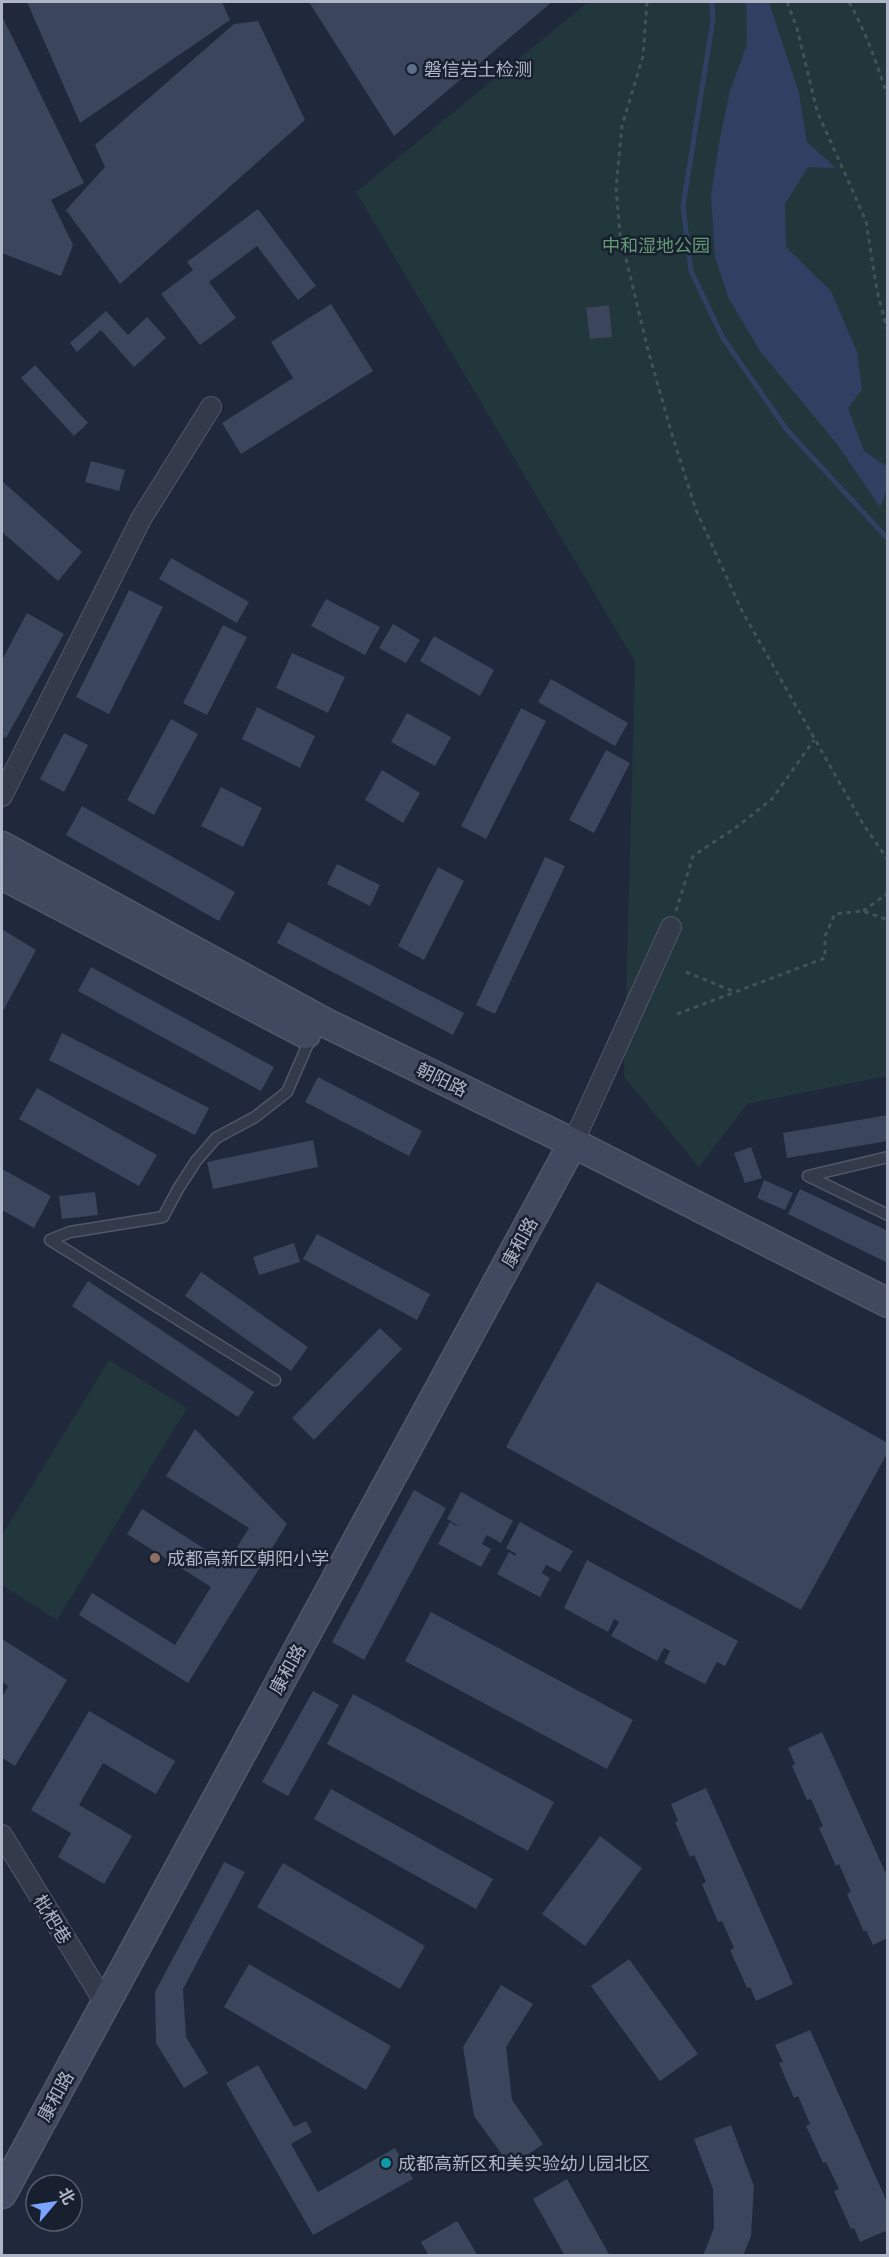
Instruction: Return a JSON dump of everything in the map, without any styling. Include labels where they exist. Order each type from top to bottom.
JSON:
[{"type":"main road","name":"朝阳路","points":[[2,846],[328,1024],[888,1324]]},
{"type":"main road","name":"朝阳路","points":[[2,875],[311,1037],[568,1151],[888,1303]]},
{"type":"main road","name":"康和路","points":[[2,2194],[568,1151]]},
{"type":"street","points":[[2,796],[141,519],[211,407]]},
{"type":"street","points":[[568,1151],[671,927]]},
{"type":"street","name":"枇杷巷","points":[[2,1835],[105,2003]]},
{"type":"lane","points":[[275,1380],[50,1240],[70,1232],[163,1217],[196,1161],[216,1138],[255,1117],[287,1092],[311,1037]]},
{"type":"lane","points":[[888,1157],[808,1176],[888,1215]]},
{"type":"path","points":[[647,2],[643,56],[622,126],[616,188],[620,234],[651,361],[696,510],[742,611],[863,824],[888,860]]},
{"type":"path","points":[[787,2],[797,28],[817,111],[866,221],[877,291],[888,332]]},
{"type":"path","points":[[849,2],[861,23],[878,64],[888,98]]},
{"type":"path","points":[[671,927],[693,856],[738,826],[772,799],[814,740]]},
{"type":"path","points":[[863,911],[888,893]]},
{"type":"path","points":[[677,1014],[825,958],[825,936],[835,914],[863,911],[888,920]]},
{"type":"path","points":[[686,972],[736,993]]},
{"type":"green space","name":"中和湿地公园","points":[[588,2],[887,2],[887,1076],[747,1104],[699,1167],[624,1077],[635,662],[356,192]]},
{"type":"green space","points":[[109,1360],[187,1408],[57,1620],[2,1585],[2,1535]]},
{"type":"water","points":[[746,2],[769,2],[799,93],[807,142],[836,168],[808,167],[785,204],[786,247],[831,291],[857,352],[862,390],[848,408],[864,451],[887,467],[887,489],[880,507],[837,444],[760,351],[728,297],[715,257],[711,195],[730,91],[747,44]]},
{"type":"building","points":[[27,2],[222,2],[230,20],[80,123]]},
{"type":"building","name":"磐信岩土检测","points":[[309,2],[552,2],[394,136]]},
{"type":"building","points":[[2,16],[84,183],[51,200],[73,245],[61,276],[2,253]]},
{"type":"building","points":[[258,21],[305,120],[120,284],[66,210],[105,167],[95,145],[234,24]]},
{"type":"building","points":[[258,209],[316,286],[298,300],[257,246],[209,282],[236,318],[200,345],[161,294],[193,270],[187,262]]},
{"type":"building","points":[[331,304],[373,371],[241,454],[222,423],[293,378],[271,342]]},
{"type":"building","points":[[609,305],[612,337],[590,339],[586,308]]},
{"type":"building","points":[[106,311],[128,335],[147,317],[166,338],[134,367],[101,330],[77,352],[70,343]]},
{"type":"building","points":[[35,365],[88,423],[74,436],[21,378]]},
{"type":"building","points":[[91,461],[125,470],[119,491],[85,482]]},
{"type":"building","points":[[2,481],[82,552],[58,581],[2,532]]},
{"type":"building","points":[[171,558],[249,602],[237,623],[159,579]]},
{"type":"building","points":[[129,590],[163,607],[109,714],[76,697]]},
{"type":"building","points":[[326,599],[380,627],[365,655],[311,626]]},
{"type":"building","points":[[27,613],[64,634],[6,738],[2,736],[2,660]]},
{"type":"building","points":[[393,624],[420,640],[406,663],[379,648]]},
{"type":"building","points":[[223,625],[247,637],[207,715],[183,703]]},
{"type":"building","points":[[434,636],[494,670],[480,696],[420,661]]},
{"type":"building","points":[[292,653],[345,677],[328,713],[276,688]]},
{"type":"building","points":[[551,679],[628,723],[615,746],[538,702]]},
{"type":"building","points":[[257,707],[315,736],[300,768],[242,739]]},
{"type":"building","points":[[521,708],[546,721],[486,839],[461,826]]},
{"type":"building","points":[[407,713],[451,737],[435,766],[391,742]]},
{"type":"building","points":[[171,719],[198,734],[154,815],[127,800]]},
{"type":"building","points":[[64,733],[88,745],[64,792],[40,779]]},
{"type":"building","points":[[606,750],[630,763],[594,833],[569,820]]},
{"type":"building","points":[[382,770],[420,793],[403,823],[365,800]]},
{"type":"building","points":[[221,787],[262,808],[243,847],[201,826]]},
{"type":"building","points":[[82,806],[235,892],[219,921],[66,835]]},
{"type":"building","points":[[545,857],[565,866],[495,1014],[476,1005]]},
{"type":"building","points":[[337,864],[380,885],[370,906],[327,884]]},
{"type":"building","points":[[438,867],[464,881],[424,960],[398,946]]},
{"type":"building","points":[[288,922],[464,1013],[453,1035],[277,943]]},
{"type":"building","points":[[2,929],[36,950],[2,1013]]},
{"type":"building","points":[[91,967],[274,1067],[261,1091],[78,991]]},
{"type":"building","points":[[62,1033],[209,1108],[195,1135],[49,1060]]},
{"type":"building","points":[[318,1077],[422,1131],[409,1156],[305,1102]]},
{"type":"building","points":[[37,1088],[157,1155],[139,1186],[19,1119]]},
{"type":"building","points":[[888,1115],[888,1141],[787,1158],[783,1133]]},
{"type":"building","points":[[313,1140],[318,1167],[213,1189],[207,1162]]},
{"type":"building","points":[[751,1147],[762,1178],[745,1183],[734,1153]]},
{"type":"building","points":[[2,1169],[51,1196],[34,1228],[2,1210]]},
{"type":"building","points":[[764,1180],[793,1193],[785,1210],[757,1198]]},
{"type":"building","points":[[800,1189],[888,1231],[888,1263],[788,1214]]},
{"type":"building","points":[[95,1192],[98,1215],[62,1219],[59,1196]]},
{"type":"building","points":[[317,1234],[430,1294],[417,1320],[303,1259]]},
{"type":"building","points":[[294,1243],[300,1262],[259,1275],[253,1257]]},
{"type":"building","points":[[201,1272],[308,1347],[291,1371],[185,1296]]},
{"type":"building","points":[[88,1281],[254,1392],[238,1417],[72,1306]]},
{"type":"building","points":[[597,1282],[888,1443],[888,1452],[801,1610],[506,1447]]},
{"type":"building","points":[[380,1328],[402,1349],[314,1440],[292,1418]]},
{"type":"building","points":[[195,1429],[287,1524],[188,1683],[79,1615],[92,1593],[175,1645],[211,1587],[127,1534],[142,1509],[227,1563],[249,1528],[166,1476]]},
{"type":"building","points":[[414,1490],[446,1508],[364,1660],[332,1642]]},
{"type":"building","points":[[461,1492],[513,1521],[501,1543],[487,1535],[482,1544],[491,1549],[481,1567],[438,1544],[450,1522],[457,1525],[447,1519]]},
{"type":"building","points":[[520,1522],[573,1551],[560,1572],[546,1565],[542,1573],[550,1578],[540,1597],[497,1574],[509,1552],[516,1556],[506,1548]]},
{"type":"building","points":[[587,1560],[738,1641],[725,1666],[717,1662],[705,1684],[664,1663],[670,1651],[664,1648],[657,1661],[611,1636],[619,1622],[614,1619],[608,1632],[564,1608]]},
{"type":"building","points":[[431,1612],[633,1720],[607,1769],[405,1661]]},
{"type":"building","points":[[2,1639],[67,1680],[15,1766],[2,1758],[2,1697],[8,1686],[2,1682]]},
{"type":"building","points":[[313,1691],[339,1705],[288,1796],[262,1782]]},
{"type":"building","points":[[353,1694],[554,1802],[528,1851],[327,1744]]},
{"type":"building","points":[[89,1711],[175,1761],[156,1794],[103,1763],[79,1805],[132,1836],[104,1884],[58,1857],[71,1833],[31,1810]]},
{"type":"building","points":[[822,1732],[888,1878],[888,1938],[873,1945],[866,1930],[864,1932],[847,1894],[851,1892],[819,1828],[823,1826],[811,1799],[807,1800],[792,1766],[795,1764],[788,1748]]},
{"type":"building","points":[[706,1788],[793,1984],[756,2001],[750,1987],[747,1988],[730,1950],[734,1948],[722,1921],[718,1922],[702,1884],[706,1882],[694,1855],[690,1857],[675,1822],[678,1821],[671,1804]]},
{"type":"building","points":[[331,1789],[493,1879],[476,1909],[314,1819]]},
{"type":"building","points":[[600,1836],[642,1868],[585,1946],[542,1914]]},
{"type":"building","points":[[224,1862],[245,1872],[183,1989],[186,2037],[208,2073],[184,2088],[156,2043],[155,1992]]},
{"type":"building","points":[[283,1863],[425,1946],[400,1989],[257,1907]]},
{"type":"building","points":[[629,1959],[698,2054],[660,2081],[591,1986]]},
{"type":"building","points":[[249,1964],[391,2046],[366,2090],[224,2007]]},
{"type":"building","points":[[501,1985],[533,2004],[506,2047],[512,2100],[543,2144],[511,2167],[474,2116],[463,2047]]},
{"type":"building","points":[[810,2030],[888,2204],[888,2230],[860,2242],[854,2228],[851,2229],[834,2191],[839,2189],[826,2162],[823,2163],[806,2126],[810,2124],[798,2096],[794,2098],[779,2063],[783,2062],[775,2045]]},
{"type":"building","name":"成都高新区和美实验幼儿园北区","points":[[258,2065],[294,2127],[306,2121],[312,2132],[291,2144],[318,2192],[395,2148],[413,2179],[313,2235],[226,2083]]},
{"type":"building","points":[[731,2125],[754,2186],[751,2236],[743,2256],[703,2256],[714,2228],[713,2189],[694,2139]]},
{"type":"building","points":[[567,2179],[610,2256],[565,2256],[533,2199]]},
{"type":"building","points":[[457,2221],[478,2256],[429,2256],[421,2242]]},
{"type":"waterway","points":[[712,2],[713,20],[683,206],[691,271],[723,338],[787,430],[888,539]]},
{"type":"place","name":"磐信岩土检测","points":[[412,69]]},
{"type":"place","name":"成都高新区朝阳小学","points":[[155,1558]]},
{"type":"place","name":"成都高新区和美实验幼儿园北区","points":[[386,2163]]}]
